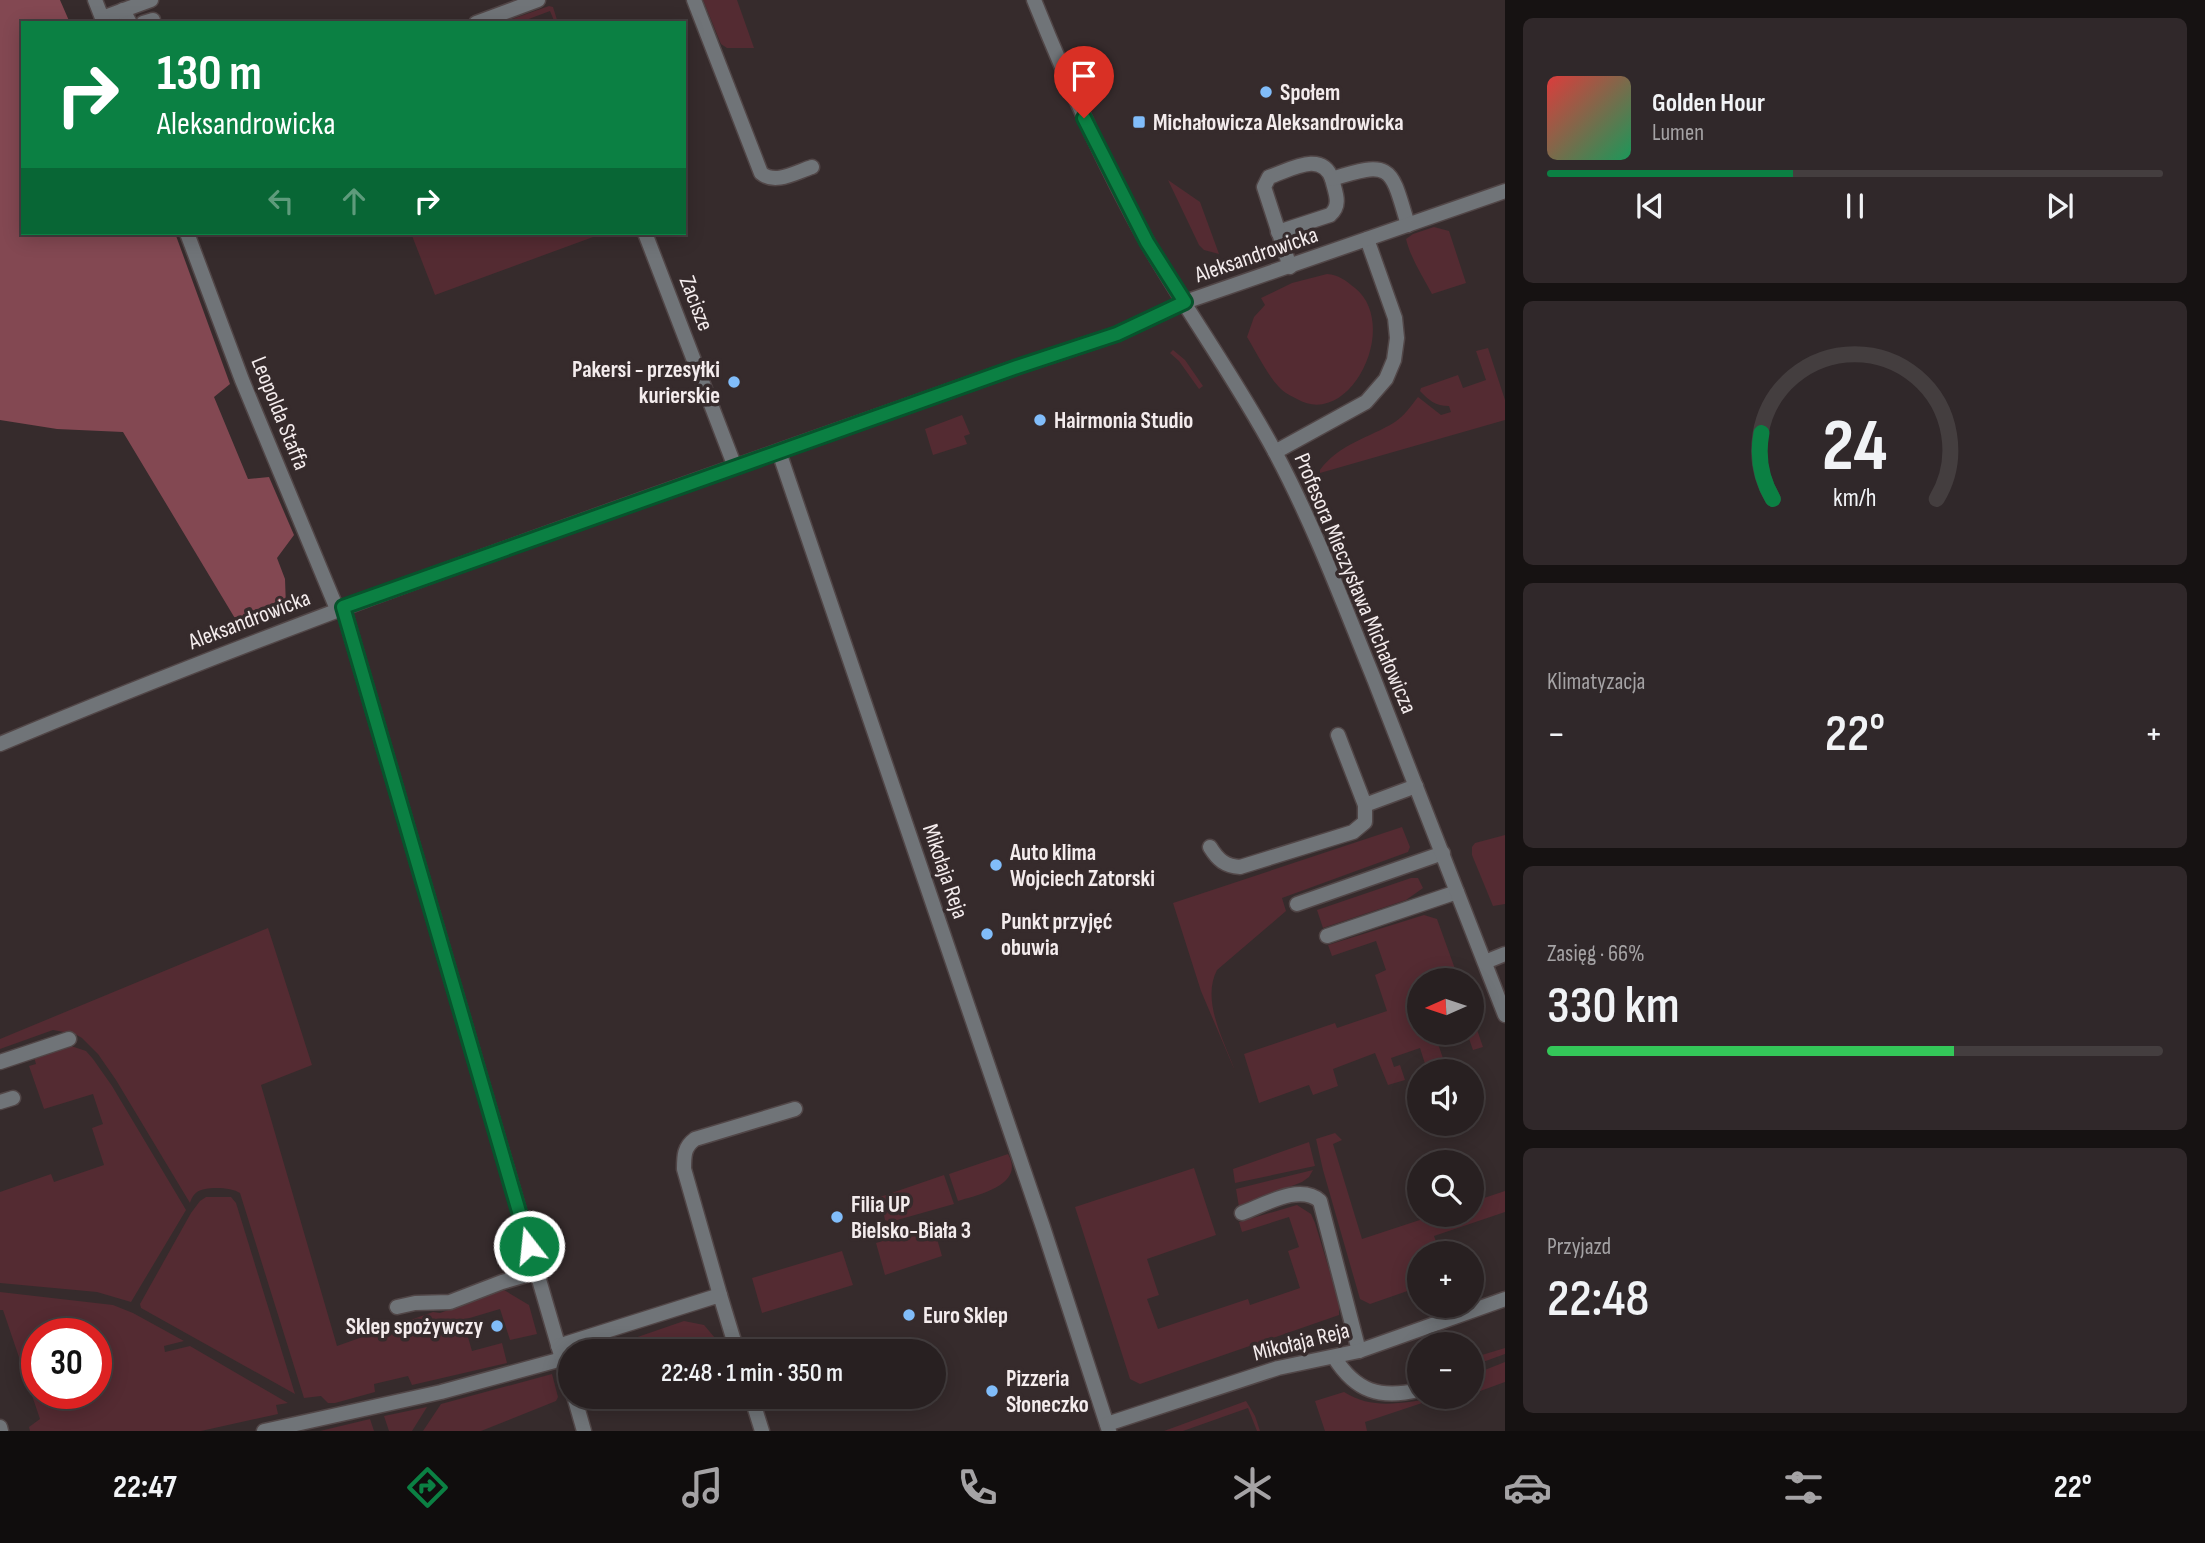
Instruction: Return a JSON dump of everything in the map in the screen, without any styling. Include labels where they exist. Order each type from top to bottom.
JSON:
[{"type":"street","points":[[95,0],[104,20],[127,17],[151,0]]},
{"type":"street","points":[[481,21],[538,0]]},
{"type":"street","points":[[694,0],[761,173],[775,180],[813,167]]},
{"type":"street","name":"Profesora Mieczysława Michałowicza","points":[[1034,0],[1084,118],[1147,242],[1233,377],[1275,452],[1327,562],[1505,1015]]},
{"type":"street","points":[[1278,232],[1334,212],[1337,198],[1332,179],[1328,169],[1321,164],[1311,163],[1269,177],[1264,187],[1278,232],[1290,267]]},
{"type":"street","points":[[1332,179],[1364,169],[1382,170],[1395,184],[1408,225]]},
{"type":"street","name":"Aleksandrowicka","points":[[0,744],[147,682],[340,608],[1017,367],[1117,334],[1185,302],[1505,191]]},
{"type":"street","name":"Leopolda Staffa","points":[[188,235],[242,380],[340,608],[558,1345]]},
{"type":"street","name":"Zacisze","points":[[646,235],[735,467]]},
{"type":"street","points":[[1275,452],[1366,402],[1386,379],[1394,360],[1397,338],[1395,318],[1367,239]]},
{"type":"street","name":"Mikołaja Reja","points":[[779,452],[1029,1186],[1108,1428],[1278,1368],[1359,1350],[1505,1299]]},
{"type":"street","points":[[1210,847],[1221,862],[1240,867],[1353,832],[1365,822],[1364,806],[1338,735]]},
{"type":"street","points":[[1364,806],[1416,786]]},
{"type":"street","points":[[1297,904],[1443,853]]},
{"type":"street","points":[[1327,936],[1457,892]]},
{"type":"street","points":[[1485,962],[1505,954]]},
{"type":"street","points":[[0,1062],[69,1039]]},
{"type":"street","points":[[733,1339],[684,1169],[684,1157],[688,1144],[695,1139],[794,1109]]},
{"type":"street","points":[[1242,1213],[1300,1194],[1313,1195],[1320,1201],[1359,1350]]},
{"type":"street","points":[[397,1307],[415,1303],[450,1302],[537,1272]]},
{"type":"street","points":[[597,1339],[720,1296]]},
{"type":"street","points":[[264,1431],[441,1392],[558,1353]]},
{"type":"street","points":[[1334,1357],[1343,1371],[1367,1390],[1378,1395],[1407,1393]]},
{"type":"street","points":[[577,1409],[584,1431]]},
{"type":"street","points":[[755,1409],[762,1431]]},
{"type":"shaded area","points":[[0,0],[60,0],[69,21],[21,21],[21,235],[176,235],[230,384],[214,397],[248,479],[269,477],[294,535],[277,558],[285,579],[286,607],[239,625],[123,432],[57,429],[0,420]]},
{"type":"shaded area","points":[[703,0],[737,0],[754,48],[727,48],[721,44]]},
{"type":"shaded area","points":[[549,6],[553,7],[557,21],[554,21],[550,11],[523,21],[507,21]]},
{"type":"shaded area","points":[[1168,180],[1200,202],[1219,254],[1204,250],[1199,245]]},
{"type":"shaded area","points":[[1434,227],[1449,231],[1466,283],[1432,294],[1406,239]]},
{"type":"shaded area","points":[[412,235],[599,235],[435,295]]},
{"type":"shaded area","points":[[1327,274],[1342,278],[1355,288],[1368,305],[1373,325],[1371,348],[1363,369],[1351,387],[1335,400],[1317,405],[1297,399],[1281,389],[1247,337],[1254,317],[1265,305],[1261,298],[1292,283]]},
{"type":"shaded area","points":[[1488,348],[1505,400],[1505,420],[1320,473],[1336,454],[1399,419],[1418,397],[1441,415],[1451,412],[1449,406],[1429,400],[1420,391],[1421,388],[1458,375],[1463,388],[1486,380],[1476,351]]},
{"type":"shaded area","points":[[1173,350],[1185,360],[1203,386],[1199,389],[1170,353]]},
{"type":"shaded area","points":[[962,415],[970,434],[964,436],[967,444],[933,455],[925,429]]},
{"type":"shaded area","points":[[1402,827],[1410,847],[1408,852],[1282,898],[1286,911],[1217,970],[1213,982],[1213,1007],[1220,1034],[1235,1071],[1201,991],[1173,903]]},
{"type":"shaded area","points":[[1505,835],[1505,904],[1493,906],[1472,855],[1472,847],[1475,843]]},
{"type":"shaded area","points":[[1411,878],[1418,878],[1423,888],[1406,900],[1323,928],[1317,910]]},
{"type":"shaded area","points":[[1424,915],[1437,919],[1455,968],[1407,968],[1407,1045],[1438,1045],[1443,1059],[1423,1059],[1420,1048],[1391,1058],[1394,1067],[1400,1065],[1405,1080],[1388,1085],[1375,1053],[1333,1069],[1338,1086],[1313,1095],[1309,1085],[1259,1103],[1244,1054],[1335,1023],[1337,1028],[1387,1011],[1375,975],[1386,970],[1376,941],[1332,956],[1328,945]]},
{"type":"shaded area","points":[[268,928],[312,1065],[261,1085],[337,1346],[504,1290],[529,1305],[537,1334],[510,1340],[500,1309],[463,1320],[472,1351],[502,1343],[507,1363],[412,1385],[408,1376],[374,1384],[375,1392],[335,1403],[328,1403],[321,1396],[304,1398],[240,1193],[225,1188],[201,1190],[190,1203],[116,1080],[98,1054],[82,1038],[53,1030],[0,1049],[0,1039]]},
{"type":"shaded area","points":[[68,1045],[86,1051],[93,1059],[186,1210],[131,1302],[97,1292],[0,1283],[0,1192],[51,1174],[54,1182],[104,1165],[92,1128],[103,1124],[93,1094],[44,1109],[29,1066],[36,1064],[34,1057]]},
{"type":"shaded area","points":[[1471,1045],[1482,1045],[1483,1047],[1473,1050]]},
{"type":"shaded area","points":[[1335,1133],[1342,1140],[1333,1144],[1362,1239],[1407,1224],[1407,1227],[1461,1227],[1434,1236],[1436,1241],[1407,1241],[1407,1291],[1370,1304],[1360,1299],[1316,1139]]},
{"type":"shaded area","points":[[1309,1142],[1315,1166],[1235,1183],[1233,1169]]},
{"type":"shaded area","points":[[1008,1154],[1012,1165],[1011,1174],[1005,1181],[987,1192],[958,1201],[949,1174]]},
{"type":"shaded area","points":[[1194,1168],[1216,1235],[1147,1259],[1159,1295],[1147,1299],[1158,1329],[1248,1299],[1250,1305],[1300,1288],[1288,1251],[1299,1247],[1289,1217],[1242,1232],[1239,1222],[1297,1205],[1311,1214],[1315,1223],[1339,1302],[1339,1315],[1140,1384],[1130,1379],[1075,1207]]},
{"type":"shaded area","points":[[1313,1170],[1302,1182],[1239,1207],[1236,1189]]},
{"type":"shaded area","points":[[944,1175],[954,1204],[890,1222],[885,1220],[880,1197]]},
{"type":"shaded area","points":[[1505,1191],[1505,1212],[1484,1219],[1484,1198]]},
{"type":"shaded area","points":[[206,1197],[231,1197],[236,1203],[295,1394],[141,1308],[140,1304],[191,1213]]},
{"type":"shaded area","points":[[933,1225],[942,1256],[885,1275],[876,1243]]},
{"type":"shaded area","points":[[842,1251],[853,1285],[762,1313],[752,1278]]},
{"type":"shaded area","points":[[0,1292],[113,1305],[184,1341],[164,1346],[165,1352],[190,1346],[288,1403],[276,1405],[278,1414],[201,1431],[30,1431],[29,1427],[40,1419],[37,1409],[112,1409],[112,1318],[21,1318],[21,1363],[3,1310],[0,1310]]},
{"type":"shaded area","points":[[684,1321],[704,1325],[715,1338],[712,1339],[632,1339]]},
{"type":"shaded area","points":[[1505,1348],[1505,1354],[1484,1362],[1484,1354]]},
{"type":"shaded area","points":[[1505,1362],[1505,1382],[1484,1390],[1484,1370]]},
{"type":"shaded area","points":[[552,1374],[558,1397],[556,1401],[481,1431],[423,1431],[441,1404]]},
{"type":"shaded area","points":[[1344,1392],[1366,1402],[1407,1402],[1407,1408],[1365,1422],[1367,1431],[1325,1431],[1315,1401]]},
{"type":"shaded area","points":[[1246,1401],[1260,1431],[1257,1431],[1248,1408],[1183,1431],[1164,1431]]},
{"type":"shaded area","points":[[427,1407],[412,1431],[389,1431],[384,1416]]},
{"type":"shaded area","points":[[370,1419],[374,1431],[320,1431]]},
{"type":"place","name":"Społem","points":[[1266,92]]},
{"type":"place","name":"Michałowicza Aleksandrowicka","points":[[1139,122]]},
{"type":"place","name":"Pakersi - przesyłki kurierskie","points":[[734,382]]},
{"type":"place","name":"Hairmonia Studio","points":[[1040,420]]},
{"type":"place","name":"Auto klima Wojciech Zatorski","points":[[996,865]]},
{"type":"place","name":"Punkt przyjęć obuwia","points":[[987,934]]},
{"type":"place","name":"Filia UP Bielsko-Biała 3","points":[[837,1217]]},
{"type":"place","name":"Euro Sklep","points":[[909,1315]]},
{"type":"place","name":"Sklep spożywczy","points":[[497,1326]]},
{"type":"place","name":"Pizzeria Słoneczko","points":[[992,1391]]},
{"type":"route","points":[[529,1246],[343,607],[1017,367],[1117,334],[1185,302],[1147,242],[1084,118]]}]
